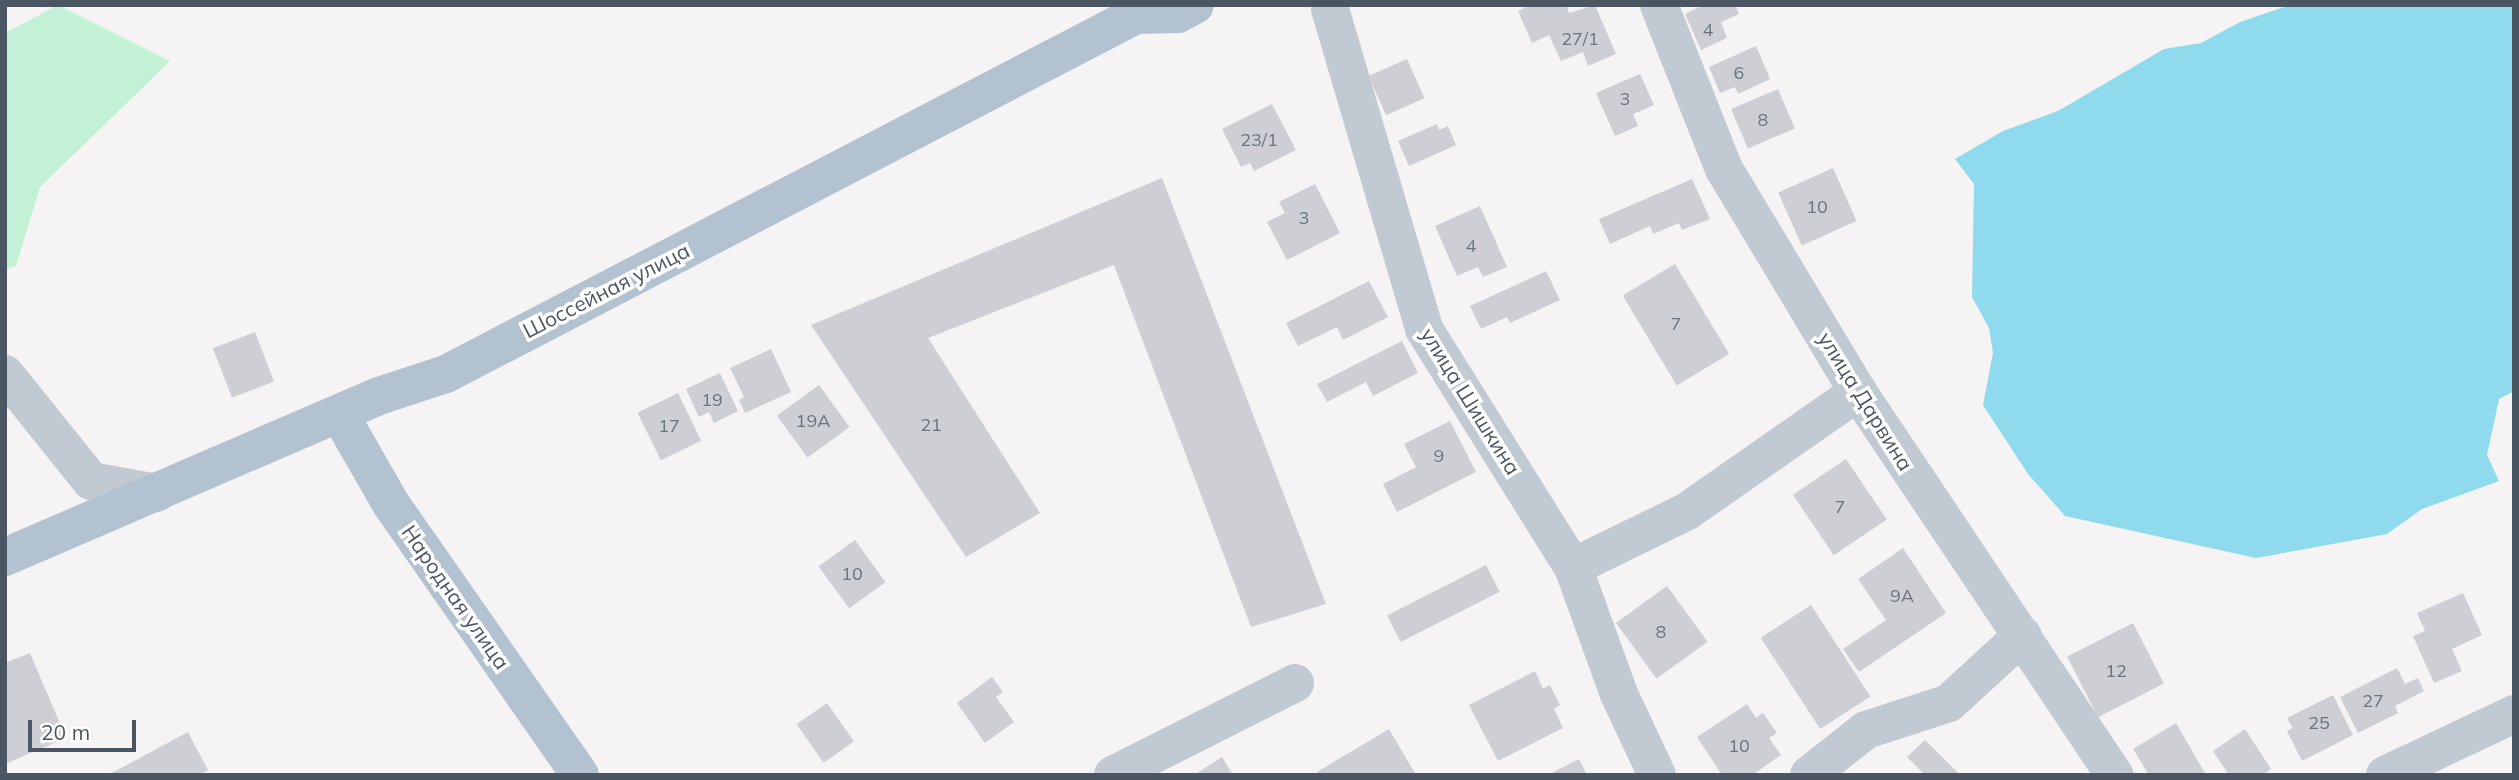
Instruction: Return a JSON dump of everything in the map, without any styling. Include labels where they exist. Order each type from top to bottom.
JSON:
[{"type":"main road","name":"Шоссейная улица","points":[[5,557],[340,415],[446,374],[1139,10],[1178,14],[1195,5]]},
{"type":"main road","name":"Народная улица","points":[[340,415],[391,504],[580,775]]},
{"type":"street","name":"улица Дарвина","points":[[1658,5],[1724,169],[1858,392],[1962,553],[2023,635],[2062,703],[2114,775]]},
{"type":"street","name":"улица Шишкина","points":[[1329,6],[1424,329],[1573,567],[1619,694],[1657,775]]},
{"type":"street","points":[[5,374],[91,481],[157,493]]},
{"type":"street","points":[[1573,567],[1686,512],[1858,392]]},
{"type":"street","points":[[1809,775],[1866,730],[1950,703],[2023,635]]},
{"type":"street","points":[[1113,775],[1295,683]]},
{"type":"street","points":[[2401,772],[2514,714]]},
{"type":"green space","points":[[58,5],[170,61],[40,187],[16,266],[5,269],[5,33]]},
{"type":"water","points":[[2290,5],[2514,5],[2514,391],[2499,399],[2487,455],[2499,481],[2422,509],[2387,534],[2256,558],[2065,516],[2028,474],[1983,405],[1993,353],[1989,328],[1972,297],[1974,184],[1955,159],[2003,131],[2058,111],[2164,49],[2201,43],[2240,22]]},
{"type":"building","points":[[1531,5],[1566,5],[1569,13],[1595,5],[1616,54],[1588,66],[1583,52],[1561,61],[1549,35],[1532,43],[1518,11]]},
{"type":"building","points":[[1704,5],[1735,5],[1739,14],[1721,22],[1727,38],[1701,50],[1685,14]]},
{"type":"building","points":[[1756,46],[1770,79],[1738,94],[1735,87],[1720,93],[1709,67]]},
{"type":"building","points":[[1407,59],[1424,98],[1386,115],[1369,76]]},
{"type":"building","points":[[1640,74],[1654,105],[1633,114],[1638,126],[1615,136],[1596,93]]},
{"type":"building","points":[[1778,89],[1795,129],[1748,149],[1731,109]]},
{"type":"building","points":[[1272,104],[1296,150],[1254,171],[1250,163],[1241,167],[1222,129]]},
{"type":"building","points":[[1437,124],[1439,130],[1448,126],[1456,145],[1409,166],[1398,141]]},
{"type":"building","points":[[1833,168],[1857,221],[1802,245],[1778,192]]},
{"type":"building","points":[[1162,178],[1326,604],[1251,627],[1114,265],[928,338],[1040,513],[966,557],[811,325]]},
{"type":"building","points":[[1692,179],[1710,219],[1682,230],[1679,223],[1653,234],[1650,226],[1610,244],[1599,219]]},
{"type":"building","points":[[1315,184],[1340,233],[1287,260],[1267,222],[1285,213],[1279,202]]},
{"type":"building","points":[[1480,206],[1507,267],[1483,277],[1478,267],[1457,276],[1435,226]]},
{"type":"building","points":[[1675,264],[1729,354],[1677,385],[1623,295]]},
{"type":"building","points":[[1546,271],[1560,300],[1510,323],[1507,317],[1481,329],[1470,306]]},
{"type":"building","points":[[1369,281],[1388,317],[1343,340],[1337,327],[1298,346],[1286,323]]},
{"type":"building","points":[[255,332],[274,381],[232,398],[213,348]]},
{"type":"building","points":[[1402,341],[1418,373],[1373,396],[1366,382],[1327,402],[1317,384]]},
{"type":"building","points":[[771,349],[791,392],[745,413],[739,400],[744,397],[730,368]]},
{"type":"building","points":[[720,373],[738,411],[714,423],[709,412],[699,417],[686,389]]},
{"type":"building","points":[[819,385],[850,427],[807,458],[777,416]]},
{"type":"building","points":[[678,393],[701,441],[661,460],[638,413]]},
{"type":"building","points":[[1450,421],[1476,472],[1397,512],[1383,484],[1416,467],[1404,444]]},
{"type":"building","points":[[1846,459],[1887,520],[1834,555],[1793,495]]},
{"type":"building","points":[[855,540],[886,582],[849,609],[819,566]]},
{"type":"building","points":[[1903,548],[1946,613],[1859,672],[1843,649],[1886,620],[1858,579]]},
{"type":"building","points":[[1486,565],[1500,592],[1401,642],[1387,615]]},
{"type":"building","points":[[1667,586],[1708,642],[1657,679],[1616,623]]},
{"type":"building","points":[[2463,593],[2482,635],[2452,649],[2462,671],[2434,683],[2413,636],[2425,631],[2417,613]]},
{"type":"building","points":[[1811,605],[1870,696],[1820,729],[1761,638]]},
{"type":"building","points":[[2133,623],[2164,684],[2098,717],[2067,657]]},
{"type":"building","points":[[30,653],[66,738],[5,764],[5,663]]},
{"type":"building","points":[[2397,668],[2405,684],[2418,678],[2424,691],[2395,706],[2398,713],[2358,733],[2340,697]]},
{"type":"building","points":[[1535,671],[1543,689],[1550,685],[1560,705],[1554,709],[1563,728],[1498,761],[1469,705]]},
{"type":"building","points":[[992,677],[1003,692],[996,697],[1014,722],[985,743],[957,703]]},
{"type":"building","points":[[2333,695],[2353,735],[2302,761],[2287,731],[2293,728],[2287,718]]},
{"type":"building","points":[[827,703],[854,742],[824,763],[797,724]]},
{"type":"building","points":[[1747,704],[1756,718],[1763,713],[1777,733],[1769,738],[1781,755],[1752,775],[1722,775],[1697,737]]},
{"type":"building","points":[[2176,723],[2206,775],[2149,775],[2133,749]]},
{"type":"building","points":[[1389,729],[1416,775],[1318,775],[1317,772]]},
{"type":"building","points":[[2245,729],[2271,769],[2263,775],[2229,775],[2213,751]]},
{"type":"building","points":[[188,732],[208,770],[199,775],[108,775]]},
{"type":"building","points":[[1925,740],[1960,775],[1925,775],[1907,757]]},
{"type":"building","points":[[1222,757],[1233,775],[1194,775]]},
{"type":"building","points":[[1579,759],[1587,775],[1548,775]]}]
